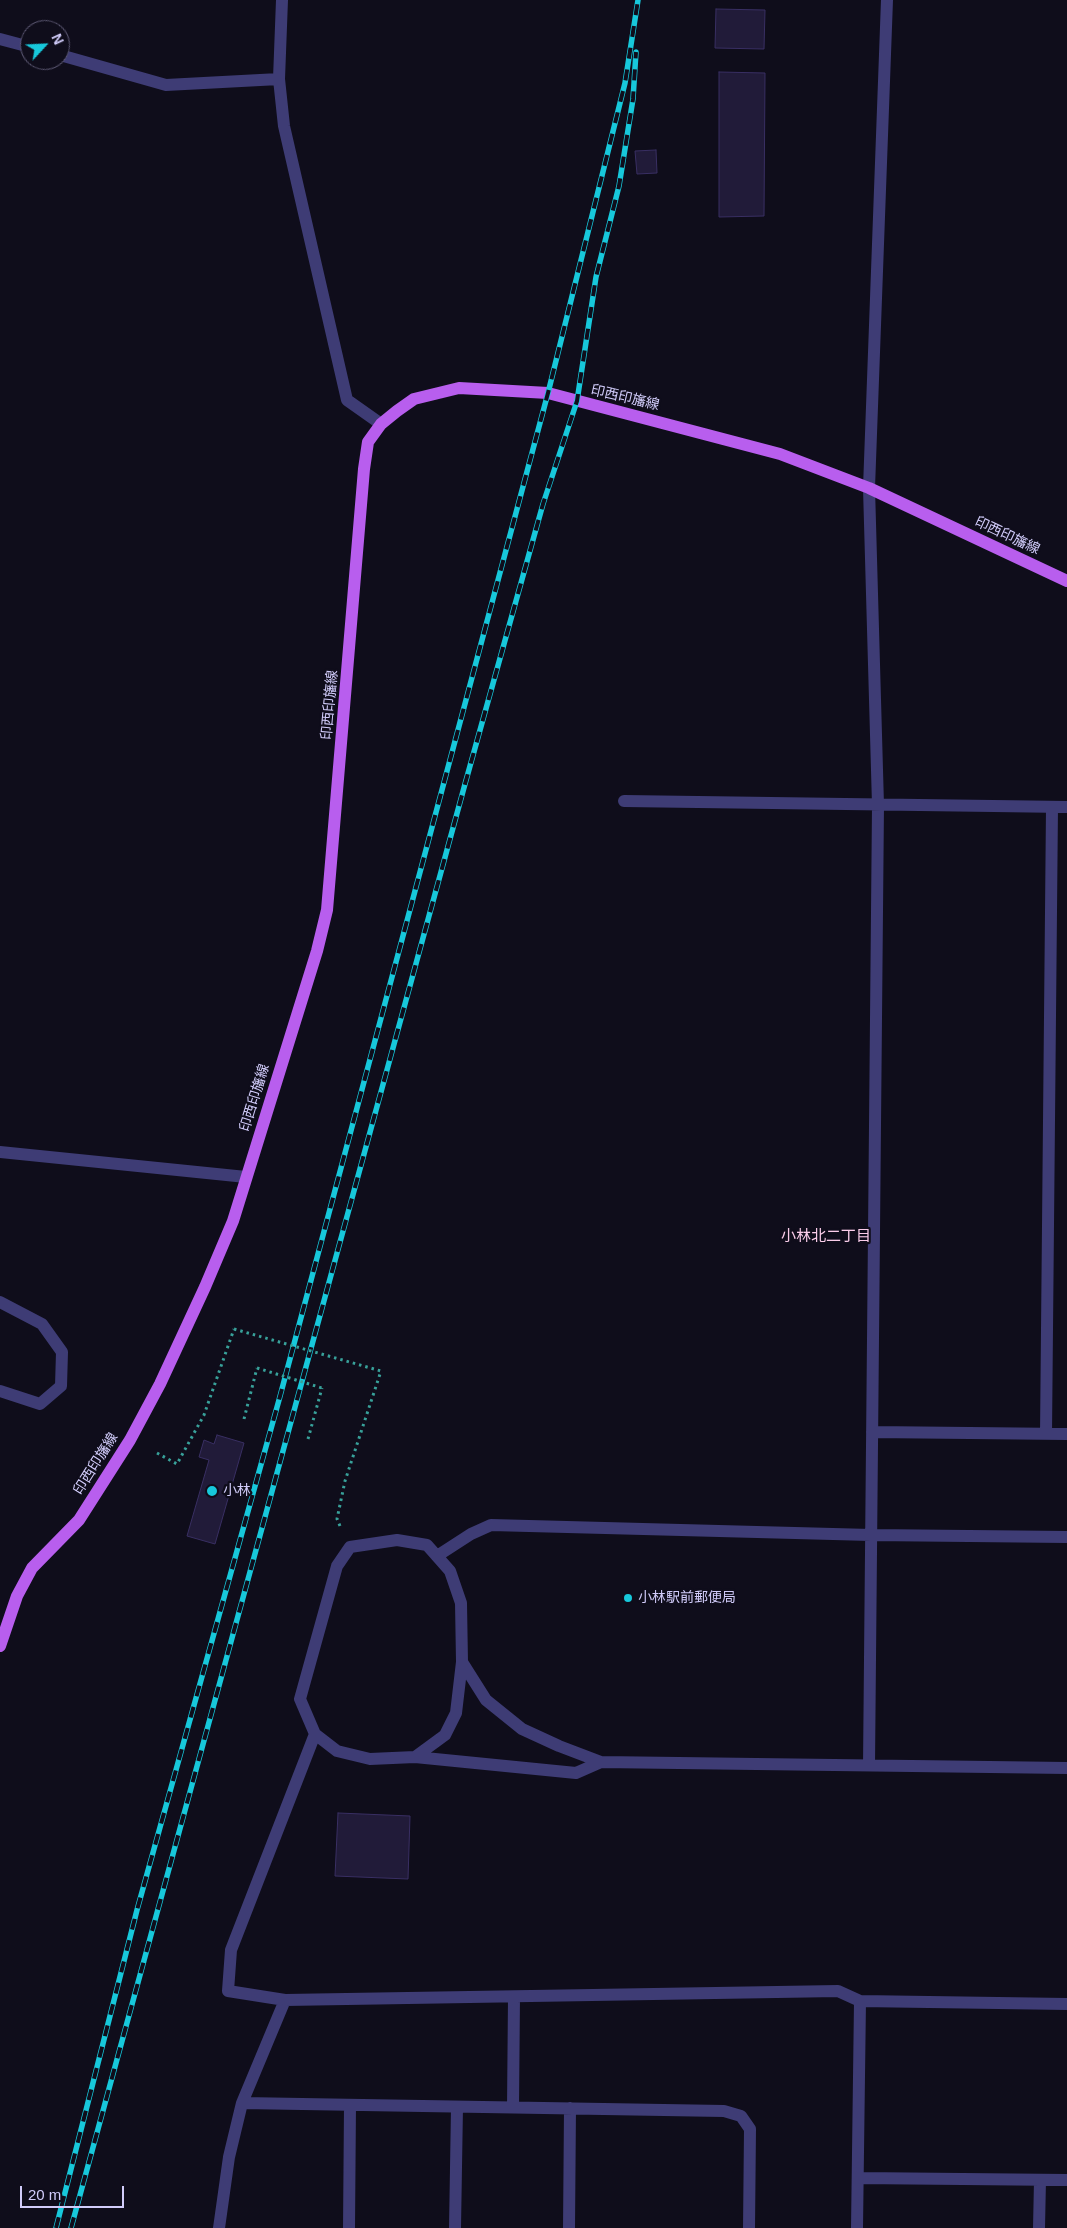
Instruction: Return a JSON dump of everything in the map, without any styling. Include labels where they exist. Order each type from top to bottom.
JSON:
[{"type":"main road","name":"印西印旛線","points":[[0,1646],[17,1596],[32,1568],[79,1520],[130,1440],[160,1384],[205,1287],[233,1221],[317,952],[327,910],[364,469],[368,442],[381,424],[414,399],[459,388],[548,393],[780,454],[869,488],[1067,581]]},
{"type":"street","points":[[282,0],[279,79],[284,126],[347,400],[381,424]]},
{"type":"street","points":[[869,1766],[878,805],[869,488],[888,0]]},
{"type":"street","points":[[0,39],[20,44]]},
{"type":"street","points":[[70,58],[166,85],[279,79]]},
{"type":"street","points":[[624,801],[1067,807]]},
{"type":"street","points":[[1046,1434],[1052,807]]},
{"type":"street","points":[[0,1152],[246,1177]]},
{"type":"street","points":[[0,1302],[42,1324],[62,1352],[61,1386],[40,1404],[0,1391]]},
{"type":"street","points":[[872,1432],[1067,1434]]},
{"type":"street","points":[[438,1556],[470,1534],[491,1525],[871,1535],[1067,1537]]},
{"type":"street","points":[[415,1757],[445,1734],[456,1713],[461,1685],[461,1603],[450,1571],[427,1545],[397,1540],[350,1547],[336,1566],[300,1699],[314,1734],[337,1751],[370,1759],[415,1757],[576,1773],[601,1762]]},
{"type":"street","points":[[462,1662],[486,1700],[522,1729],[601,1762],[1067,1768]]},
{"type":"street","points":[[314,1734],[231,1950],[228,1991],[286,2000],[838,1991],[860,2001],[1067,2004]]},
{"type":"street","points":[[513,2107],[514,1997]]},
{"type":"street","points":[[219,2228],[230,2158],[242,2104],[286,2000]]},
{"type":"street","points":[[857,2228],[860,2001]]},
{"type":"street","points":[[242,2104],[724,2110],[741,2116],[750,2129],[749,2228]]},
{"type":"street","points":[[349,2228],[350,2105]]},
{"type":"street","points":[[455,2228],[457,2107]]},
{"type":"street","points":[[569,2228],[570,2108]]},
{"type":"street","points":[[858,2178],[1067,2180]]},
{"type":"street","points":[[1039,2228],[1040,2180]]},
{"type":"path","points":[[157,1453],[177,1464],[204,1415],[234,1329],[381,1371],[345,1481],[338,1519],[350,1547]]},
{"type":"path","points":[[244,1419],[257,1368],[322,1388],[308,1439]]},
{"type":"building","points":[[716,9],[765,10],[764,49],[715,48]]},
{"type":"building","points":[[719,72],[765,73],[764,216],[719,217]]},
{"type":"building","points":[[656,150],[657,173],[637,174],[635,151]]},
{"type":"building","points":[[217,1435],[244,1443],[215,1544],[187,1536],[209,1460],[199,1457],[204,1440],[214,1444]]},
{"type":"building","points":[[338,1813],[410,1816],[408,1879],[335,1876]]},
{"type":"railway","points":[[56,2228],[137,1910],[279,1400],[548,393],[625,83],[638,0]]},
{"type":"railway","points":[[71,2228],[465,784],[543,504],[577,401],[596,277],[619,186],[633,99],[636,52]]},
{"type":"place","name":"小林","points":[[212,1491]]},
{"type":"place","name":"小林駅前郵便局","points":[[628,1598]]},
{"type":"district","name":"小林北二丁目","points":[[826,1237]]}]
